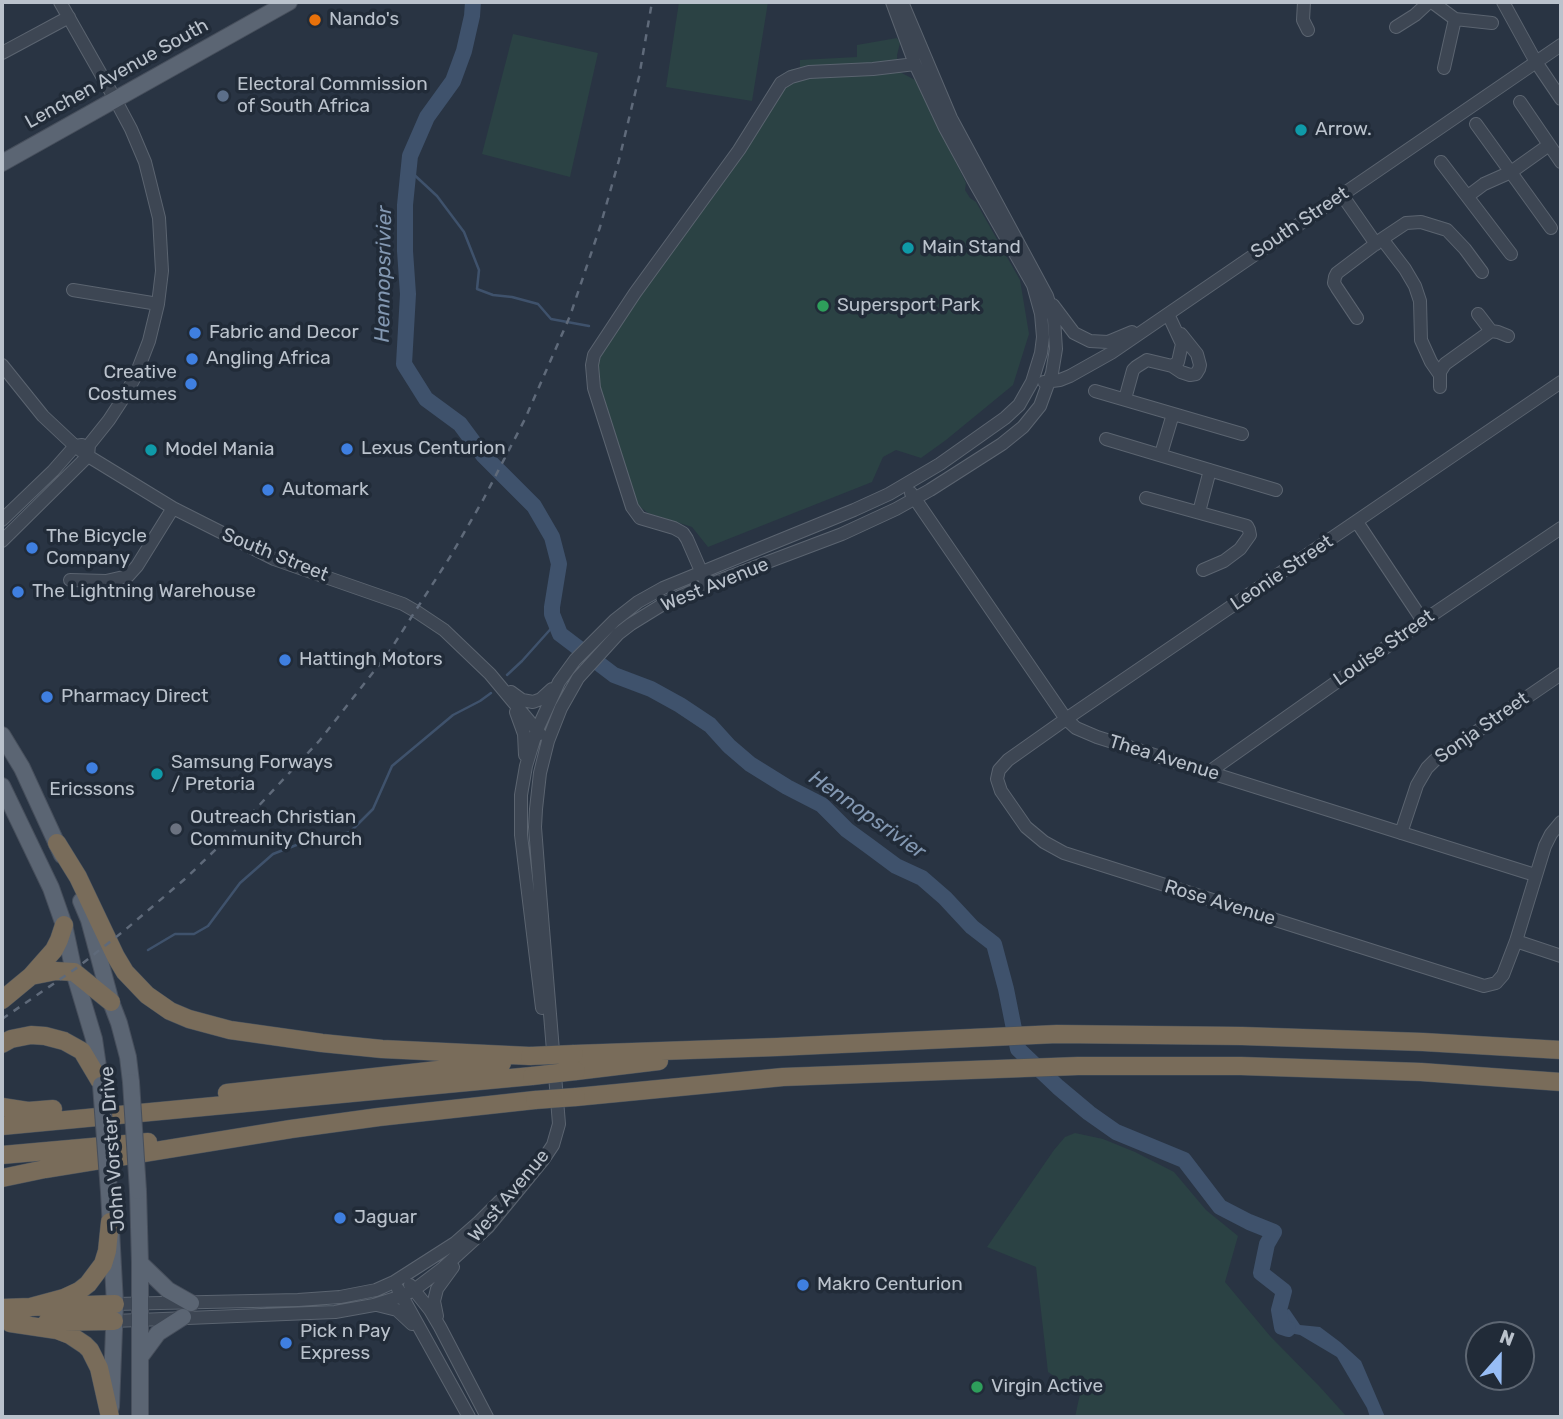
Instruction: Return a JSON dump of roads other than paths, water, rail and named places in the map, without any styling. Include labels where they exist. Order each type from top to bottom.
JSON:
[{"type":"highway","points":[[57,843],[78,877],[125,972],[147,995],[170,1011],[230,1030],[322,1043],[382,1049],[530,1056],[575,1063]]},
{"type":"highway","points":[[2,1000],[31,976],[56,946],[64,925]]},
{"type":"highway","points":[[31,976],[55,971],[74,972],[111,1002]]},
{"type":"highway","points":[[2,1126],[532,1076],[575,1063],[778,1047],[989,1036],[1057,1034],[1325,1038],[1561,1050]]},
{"type":"highway","points":[[2,1044],[11,1039],[31,1035],[45,1035],[64,1041],[82,1051],[101,1084]]},
{"type":"highway","points":[[2,1107],[42,1110],[215,1094],[488,1065],[530,1056]]},
{"type":"highway","points":[[7,1176],[379,1117],[783,1077],[1078,1066],[1255,1067],[1422,1072],[1561,1082]]},
{"type":"highway","points":[[2,1155],[291,1129]]},
{"type":"highway","points":[[4,1318],[27,1308],[64,1298],[88,1284],[103,1264],[110,1222]]},
{"type":"highway","points":[[27,1308],[114,1312]]},
{"type":"highway","points":[[4,1318],[114,1312]]},
{"type":"highway","points":[[4,1318],[57,1330],[85,1345],[97,1362],[111,1417]]},
{"type":"main road","name":"Lenchen Avenue South","points":[[2,163],[289,2]]},
{"type":"main road","name":"John Vorster Drive","points":[[2,735],[22,768],[89,920],[128,1057],[138,1191],[140,1417]]},
{"type":"main road","name":"John Vorster Drive","points":[[2,786],[51,888],[64,925],[74,972],[94,1039],[101,1084],[109,1192],[114,1312],[111,1417]]},
{"type":"main road","points":[[140,1263],[187,1310],[158,1333],[141,1356]]},
{"type":"street","points":[[2,541],[89,450],[117,409],[135,377],[149,341],[162,271],[159,218],[145,162],[131,129],[61,2]]},
{"type":"street","points":[[1304,2],[1303,20],[1308,30]]},
{"type":"street","points":[[1396,27],[1431,2],[1455,19],[1492,23]]},
{"type":"street","points":[[1503,2],[1536,62],[1561,99]]},
{"type":"street","name":"West Avenue","points":[[187,1310],[340,1297],[376,1290],[399,1280],[454,1243],[487,1214],[537,1156],[552,1124],[538,968],[521,835],[520,803],[526,766],[537,730],[559,681],[573,674],[638,602],[663,588],[854,510],[905,485],[1005,418],[1019,404],[1032,382],[1043,337],[1041,314],[1033,285],[926,90],[915,64],[901,3]]},
{"type":"street","name":"West Avenue","points":[[613,631],[631,624],[665,603],[842,534],[915,499],[1016,433],[1040,406],[1054,365],[1056,338],[1047,296],[951,118],[901,3]]},
{"type":"street","points":[[2,53],[69,17]]},
{"type":"street","points":[[1444,68],[1455,19]]},
{"type":"street","name":"South Street","points":[[1032,382],[1049,383],[1086,368],[1111,353],[1561,45]]},
{"type":"street","points":[[707,585],[682,533],[640,518],[632,507],[594,388],[594,355],[642,283],[739,150],[781,83],[809,72],[915,64]]},
{"type":"street","points":[[1520,102],[1561,162]]},
{"type":"street","points":[[1476,124],[1551,228]]},
{"type":"street","points":[[1468,196],[1485,184],[1511,172],[1549,145]]},
{"type":"street","points":[[1440,162],[1511,254]]},
{"type":"street","points":[[1342,195],[1405,269],[1415,286],[1420,301],[1421,340],[1440,381],[1445,364],[1491,331],[1508,336]]},
{"type":"street","points":[[1357,318],[1337,289],[1334,280],[1337,273],[1406,223],[1413,221],[1447,230],[1465,248],[1482,272]]},
{"type":"street","points":[[73,290],[158,304]]},
{"type":"street","points":[[1047,296],[1068,327],[1090,341],[1108,342],[1155,323]]},
{"type":"street","points":[[1125,399],[1135,368],[1150,360],[1190,375],[1196,373],[1200,365],[1197,354],[1177,333],[1168,314]]},
{"type":"street","points":[[1478,314],[1491,331]]},
{"type":"street","points":[[1169,365],[1177,333]]},
{"type":"street","name":"South Street","points":[[2,365],[6,381],[75,446],[89,450],[173,508],[274,559],[403,604],[444,631],[490,674],[548,741]]},
{"type":"street","name":"Leonie Street","points":[[1003,765],[1066,719],[1561,382]]},
{"type":"street","points":[[1095,391],[1242,434]]},
{"type":"street","points":[[1161,454],[1173,414]]},
{"type":"street","points":[[1106,439],[1276,490]]},
{"type":"street","points":[[2,520],[75,446]]},
{"type":"street","points":[[1199,512],[1210,470]]},
{"type":"street","name":"Thea Avenue","points":[[905,485],[1066,719],[1076,727],[1097,737],[1535,875]]},
{"type":"street","points":[[1146,498],[1247,526],[1250,535],[1245,544],[1234,555],[1203,570]]},
{"type":"street","points":[[70,580],[106,581],[128,576],[138,565],[173,508]]},
{"type":"street","points":[[1357,522],[1423,621]]},
{"type":"street","name":"Louise Street","points":[[1209,772],[1423,621],[1561,528]]},
{"type":"street","points":[[490,674],[518,698],[533,702],[541,699],[559,681]]},
{"type":"street","name":"West Avenue","points":[[114,1312],[335,1312],[402,1296],[443,1268],[488,1227],[543,1160],[553,1145],[559,1124],[536,827],[540,773],[548,741],[573,674]]},
{"type":"street","name":"Sonja Street","points":[[1401,833],[1417,785],[1435,760],[1561,674]]},
{"type":"street","points":[[510,699],[523,729],[526,766]]},
{"type":"street","points":[[1052,699],[1082,709]]},
{"type":"street","name":"Rose Avenue","points":[[1003,765],[997,775],[998,783],[1026,827],[1044,842],[1064,853],[1477,984],[1496,983],[1503,975],[1516,941]]},
{"type":"street","points":[[1561,822],[1548,840],[1516,941],[1561,956]]},
{"type":"street","points":[[440,1327],[434,1308],[437,1289],[468,1246]]},
{"type":"street","points":[[399,1280],[414,1290],[430,1310],[487,1417]]},
{"type":"street","points":[[399,1280],[402,1296],[468,1417]]},
{"type":"street","points":[[373,1305],[397,1310],[422,1334]]},
{"type":"water","points":[[1289,1309],[1300,1325],[1320,1327],[1361,1361],[1385,1417],[1370,1417],[1337,1357],[1300,1335],[1279,1331],[1276,1313]]},
{"type":"waterway","name":"Hennopsrivier","points":[[473,2],[464,51],[453,81],[427,117],[410,156],[405,205],[408,294],[404,364],[426,399],[460,424],[483,455],[534,506],[552,537],[559,564],[552,614],[560,634],[614,675],[651,689],[710,725],[750,764],[822,805],[847,830],[896,866],[922,878],[972,927],[994,944],[1018,1049],[1058,1087],[1116,1132],[1184,1160],[1220,1207],[1274,1232],[1267,1244],[1261,1273],[1284,1291],[1279,1310],[1282,1327],[1288,1329]]},
{"type":"waterway","points":[[408,169],[437,196],[464,232],[479,270],[477,289],[538,304],[551,319],[589,326]]},
{"type":"waterway","points":[[507,675],[556,623]]},
{"type":"waterway","points":[[148,950],[175,934],[194,934],[208,926],[240,883],[273,854],[312,839],[350,832],[373,809],[392,766],[453,715],[491,693]]},
{"type":"railway","points":[[2,1019],[78,967],[125,930],[186,878],[238,828],[320,740],[389,652],[450,557],[525,419],[570,316],[619,160],[639,77],[652,2]]},
{"type":"place","name":"Nando's","points":[[315,20]]},
{"type":"place","name":"Electoral Commission of South Africa","points":[[223,96]]},
{"type":"place","name":"Arrow.","points":[[1301,130]]},
{"type":"place","name":"Main Stand","points":[[908,248]]},
{"type":"place","name":"Supersport Park","points":[[823,306]]},
{"type":"place","name":"Fabric and Decor","points":[[195,333]]},
{"type":"place","name":"Angling Africa","points":[[192,359]]},
{"type":"place","name":"Creative Costumes","points":[[191,384]]},
{"type":"place","name":"Lexus Centurion","points":[[347,449]]},
{"type":"place","name":"Model Mania","points":[[151,450]]},
{"type":"place","name":"Automark","points":[[268,490]]},
{"type":"place","name":"The Bicycle Company","points":[[32,548]]},
{"type":"place","name":"The Lightning Warehouse","points":[[18,592]]},
{"type":"place","name":"Hattingh Motors","points":[[285,660]]},
{"type":"place","name":"Pharmacy Direct","points":[[47,697]]},
{"type":"place","name":"Ericssons","points":[[92,768]]},
{"type":"place","name":"Samsung Forways / Pretoria","points":[[157,774]]},
{"type":"place","name":"Outreach Christian Community Church","points":[[176,829]]},
{"type":"place","name":"Jaguar","points":[[340,1218]]},
{"type":"place","name":"Makro Centurion","points":[[803,1285]]},
{"type":"place","name":"Pick n Pay Express","points":[[286,1343]]},
{"type":"place","name":"Virgin Active","points":[[977,1387]]}]
